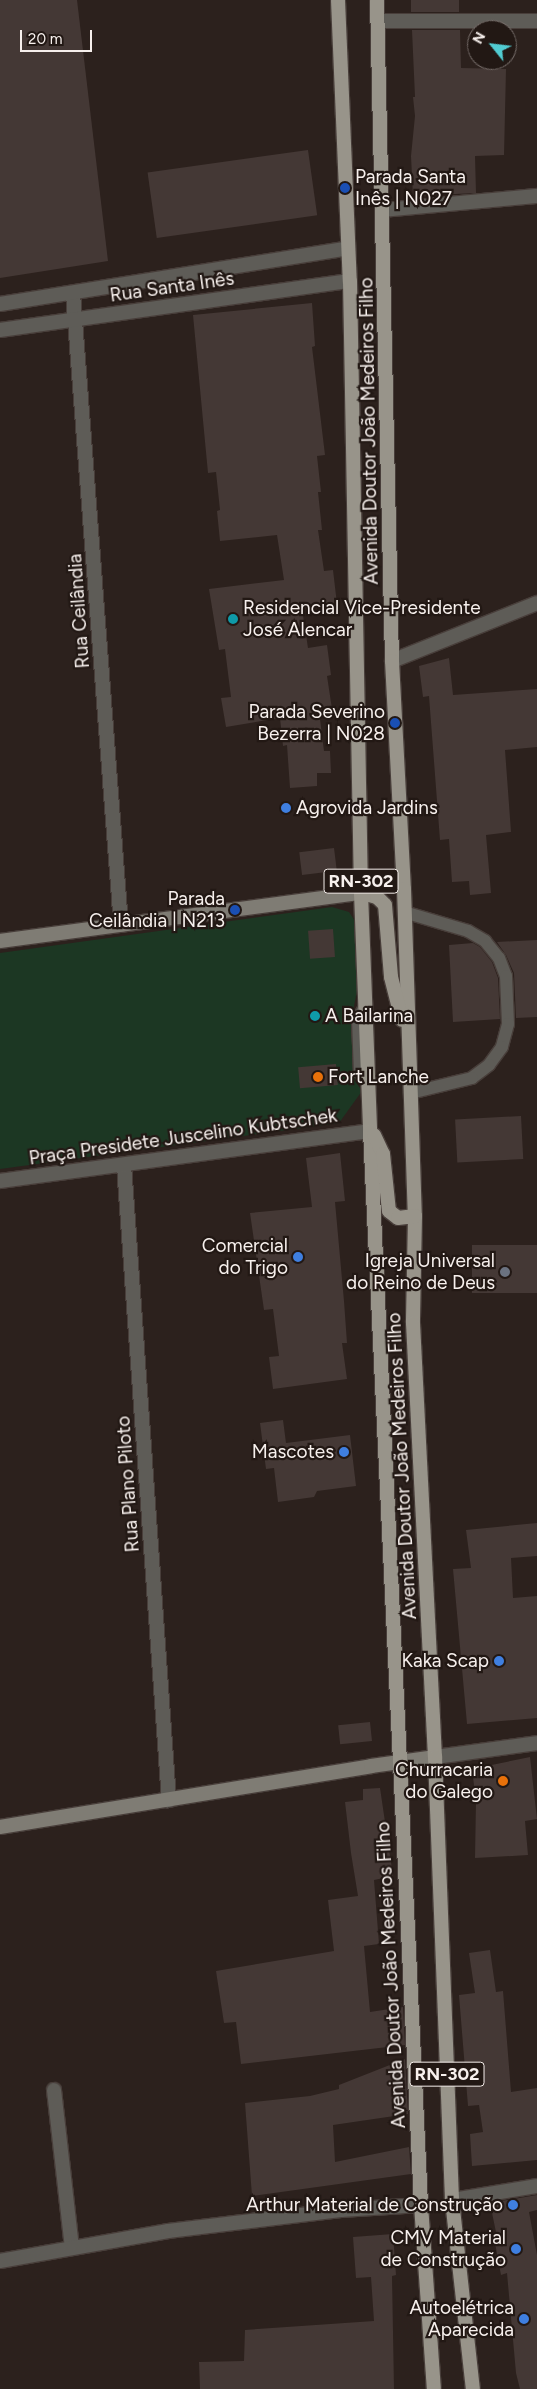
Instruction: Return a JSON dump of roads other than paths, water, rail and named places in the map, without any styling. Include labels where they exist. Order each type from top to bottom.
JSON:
[{"type":"main road","name":"Avenida Doutor João Medeiros Filho","points":[[338,0],[350,281],[361,893],[370,1130],[421,2205],[434,2389]]},
{"type":"main road","name":"Avenida Doutor João Medeiros Filho","points":[[377,0],[392,661],[404,912],[407,1040],[415,1216],[413,1324],[435,1757],[452,2200],[473,2389]]},
{"type":"main road","points":[[0,941],[361,893],[377,897],[385,905],[392,983],[407,1040]]},
{"type":"main road","points":[[370,1130],[377,1137],[382,1154],[388,1211],[398,1218],[415,1216]]},
{"type":"main road","points":[[0,1827],[435,1757]]},
{"type":"street","points":[[378,21],[537,21]]},
{"type":"street","points":[[383,210],[537,196]]},
{"type":"street","name":"Rua Santa Inês","points":[[0,304],[73,294],[348,248]]},
{"type":"street","name":"Rua Santa Inês","points":[[0,330],[350,281]]},
{"type":"street","name":"Rua Ceilândia","points":[[73,294],[77,319],[121,925]]},
{"type":"street","points":[[392,661],[537,603]]},
{"type":"street","name":"Praça Presidete Juscelino Kubtschek","points":[[0,1181],[370,1130]]},
{"type":"street","name":"Rua Plano Piloto","points":[[124,1165],[169,1800]]},
{"type":"street","points":[[435,1757],[537,1743]]},
{"type":"street","points":[[54,2090],[72,2248]]},
{"type":"street","points":[[452,2200],[537,2186]]},
{"type":"street","points":[[0,2261],[168,2231],[334,2210],[421,2205]]},
{"type":"lane","points":[[404,912],[468,931],[485,941],[499,958],[506,976],[508,1024],[502,1047],[489,1065],[472,1078],[410,1093]]},
{"type":"place","name":"Parada Santa Inês | N027","points":[[345,188]]},
{"type":"place","name":"Residencial Vice-Presidente José Alencar","points":[[233,619]]},
{"type":"place","name":"Parada Severino Bezerra | N028","points":[[395,723]]},
{"type":"place","name":"Agrovida Jardins","points":[[286,808]]},
{"type":"place","name":"Parada Ceilândia | N213","points":[[235,910]]},
{"type":"place","name":"A Bailarina","points":[[315,1016]]},
{"type":"place","name":"Fort Lanche","points":[[318,1077]]},
{"type":"place","name":"Comercial do Trigo","points":[[298,1257]]},
{"type":"place","name":"Igreja Universal do Reino de Deus","points":[[505,1272]]},
{"type":"place","name":"Mascotes","points":[[344,1452]]},
{"type":"place","name":"Kaka Scap","points":[[499,1661]]},
{"type":"place","name":"Churracaria do Galego","points":[[503,1781]]},
{"type":"place","name":"Arthur Material de Construção","points":[[513,2205]]},
{"type":"place","name":"CMV Material de Construção","points":[[516,2249]]},
{"type":"place","name":"Autoelétrica Aparecida","points":[[524,2319]]}]
